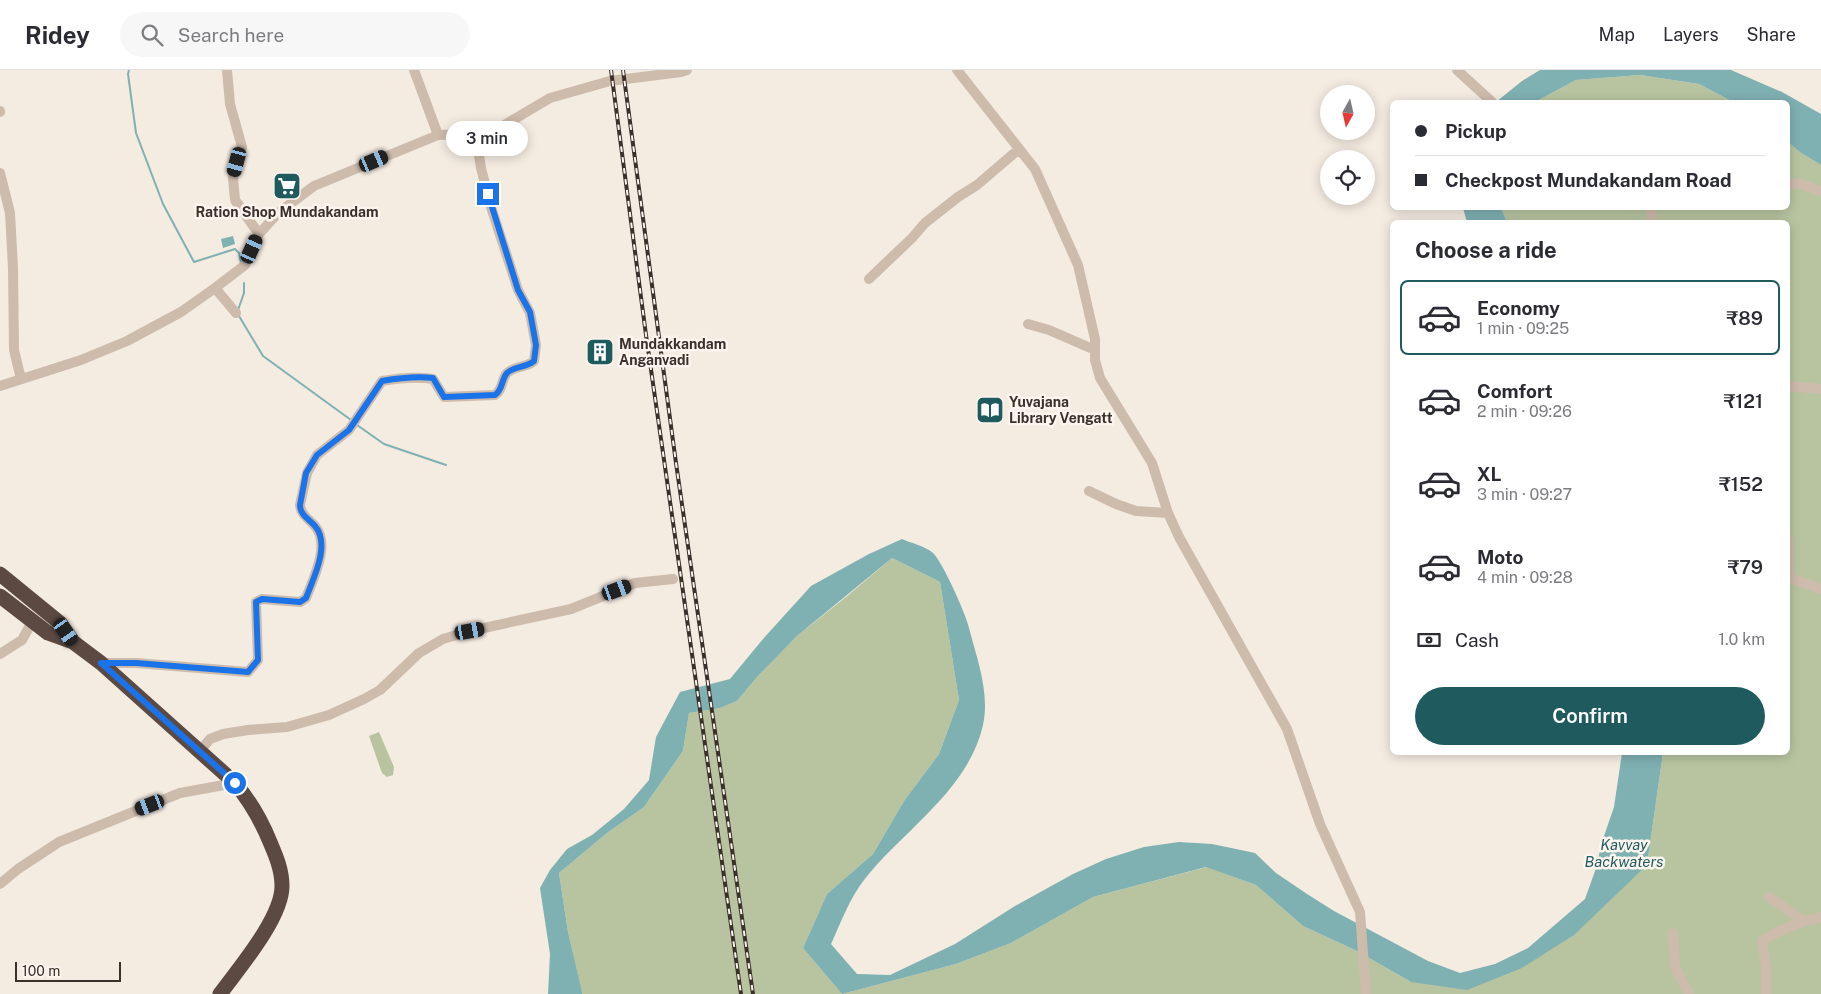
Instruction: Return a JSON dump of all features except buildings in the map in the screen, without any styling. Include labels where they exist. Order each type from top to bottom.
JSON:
[{"type":"highway","points":[[0,574],[60,623],[73,642]]},
{"type":"highway","points":[[0,596],[48,633],[73,642],[101,663],[198,752],[235,783],[246,796],[264,826],[280,868],[282,888],[277,908],[264,933],[220,994]]},
{"type":"street","points":[[227,70],[230,104],[242,147],[233,178],[235,200],[259,234]]},
{"type":"street","points":[[414,70],[438,135]]},
{"type":"street","points":[[0,386],[81,360],[127,341],[181,312],[245,265],[259,234],[278,213],[314,186],[438,135],[464,134],[501,127],[550,98],[610,81],[687,70]]},
{"type":"street","points":[[957,70],[1035,169],[1078,265],[1094,339],[1095,360],[1100,378],[1152,463],[1178,537],[1287,729],[1320,824],[1360,912],[1366,994]]},
{"type":"street","points":[[1457,70],[1489,99]]},
{"type":"street","points":[[101,663],[136,663],[248,672],[258,660],[256,602],[262,599],[300,602],[306,598],[322,549],[319,532],[300,510],[306,473],[317,455],[352,426],[382,381],[406,377],[433,378],[444,397],[495,395],[500,392],[505,376],[510,371],[534,361],[536,345],[530,312],[518,290],[491,207],[481,168],[475,132]]},
{"type":"street","points":[[869,279],[925,223],[958,197],[977,185],[1019,149]]},
{"type":"street","points":[[0,173],[10,213],[14,350],[21,379]]},
{"type":"street","points":[[1790,184],[1800,184],[1821,191]]},
{"type":"street","points":[[216,288],[236,313]]},
{"type":"street","points":[[1028,324],[1049,330],[1095,350]]},
{"type":"street","points":[[1790,386],[1821,389]]},
{"type":"street","points":[[1088,491],[1136,511],[1168,512]]},
{"type":"street","points":[[1790,578],[1821,589]]},
{"type":"street","points":[[198,752],[210,739],[223,734],[287,727],[329,715],[380,690],[419,653],[443,639],[470,631],[571,609],[635,583],[673,579]]},
{"type":"street","points":[[0,654],[22,640],[33,620]]},
{"type":"street","points":[[0,884],[18,868],[68,839],[180,793],[235,783]]},
{"type":"street","points":[[1769,897],[1804,921]]},
{"type":"street","points":[[1766,994],[1766,966],[1762,941],[1780,930],[1821,917]]},
{"type":"street","points":[[1673,933],[1675,967],[1689,994]]},
{"type":"green space","points":[[1640,75],[1699,84],[1729,100],[1539,100],[1576,80]]},
{"type":"green space","points":[[1790,144],[1821,165],[1821,994],[842,994],[956,964],[1011,943],[1093,897],[1207,867],[1256,885],[1303,926],[1357,951],[1411,982],[1522,968],[1647,865],[1663,755],[1790,755],[1790,220],[1506,220],[1502,210],[1790,210]]},
{"type":"green space","points":[[892,558],[940,582],[959,700],[939,754],[904,801],[873,854],[827,894],[803,948],[842,994],[582,994],[568,932],[559,873],[607,833],[644,807],[683,751],[689,713],[720,708],[737,701],[757,677],[797,636]]},
{"type":"green space","points":[[379,732],[394,767],[393,775],[387,777],[382,773],[369,736]]},
{"type":"water","points":[[1540,70],[1731,70],[1782,92],[1821,114],[1821,165],[1790,144],[1790,100],[1729,100],[1699,84],[1640,75],[1576,80],[1539,100],[1498,100],[1522,81]]},
{"type":"water","points":[[1464,210],[1502,210],[1506,220],[1466,220]]},
{"type":"water","points":[[233,236],[235,244],[223,248],[221,239]]},
{"type":"water","name":"Kavvay Backwaters","points":[[902,539],[930,551],[937,558],[953,588],[967,621],[984,688],[985,713],[975,749],[964,770],[933,808],[880,861],[854,894],[846,910],[831,944],[857,974],[890,975],[955,944],[1015,906],[1073,874],[1106,859],[1144,847],[1179,842],[1212,844],[1255,853],[1276,873],[1334,911],[1428,961],[1460,973],[1495,964],[1528,948],[1585,899],[1614,807],[1622,755],[1663,755],[1647,865],[1574,935],[1522,968],[1467,990],[1411,982],[1357,951],[1303,926],[1256,885],[1206,867],[1093,897],[1011,943],[956,964],[842,994],[803,948],[827,894],[873,854],[904,801],[939,754],[959,700],[940,582],[892,558],[797,636],[757,677],[737,701],[720,708],[689,713],[683,751],[644,807],[607,833],[559,873],[568,932],[582,994],[548,994],[550,954],[540,888],[550,870],[567,849],[592,835],[624,809],[649,780],[656,737],[680,692],[730,679],[811,586],[869,554]]},
{"type":"waterway","points":[[129,70],[136,133],[163,204],[194,262],[235,249],[239,253],[241,263]]},
{"type":"waterway","points":[[238,310],[244,293],[244,283]]},
{"type":"waterway","points":[[239,316],[263,356],[351,420]]},
{"type":"waterway","points":[[357,425],[384,444],[446,465]]},
{"type":"railway","points":[[611,70],[646,335],[741,994]]},
{"type":"railway","points":[[623,70],[676,463],[753,994]]},
{"type":"place","name":"Ration Shop Mundakandam","points":[[287,186]]},
{"type":"place","name":"Mundakkandam Anganvadi","points":[[600,352]]},
{"type":"place","name":"Yuvajana Library Vengatt","points":[[990,410]]},
{"type":"route","points":[[235,783],[198,752],[172,726],[101,663],[136,663],[248,672],[258,660],[256,602],[262,599],[300,602],[304,600],[320,558],[322,549],[319,532],[300,510],[306,473],[317,455],[349,430],[382,381],[406,377],[433,378],[444,397],[495,395],[500,392],[505,376],[510,371],[531,364],[534,361],[536,345],[530,312],[518,290],[488,194]]}]
